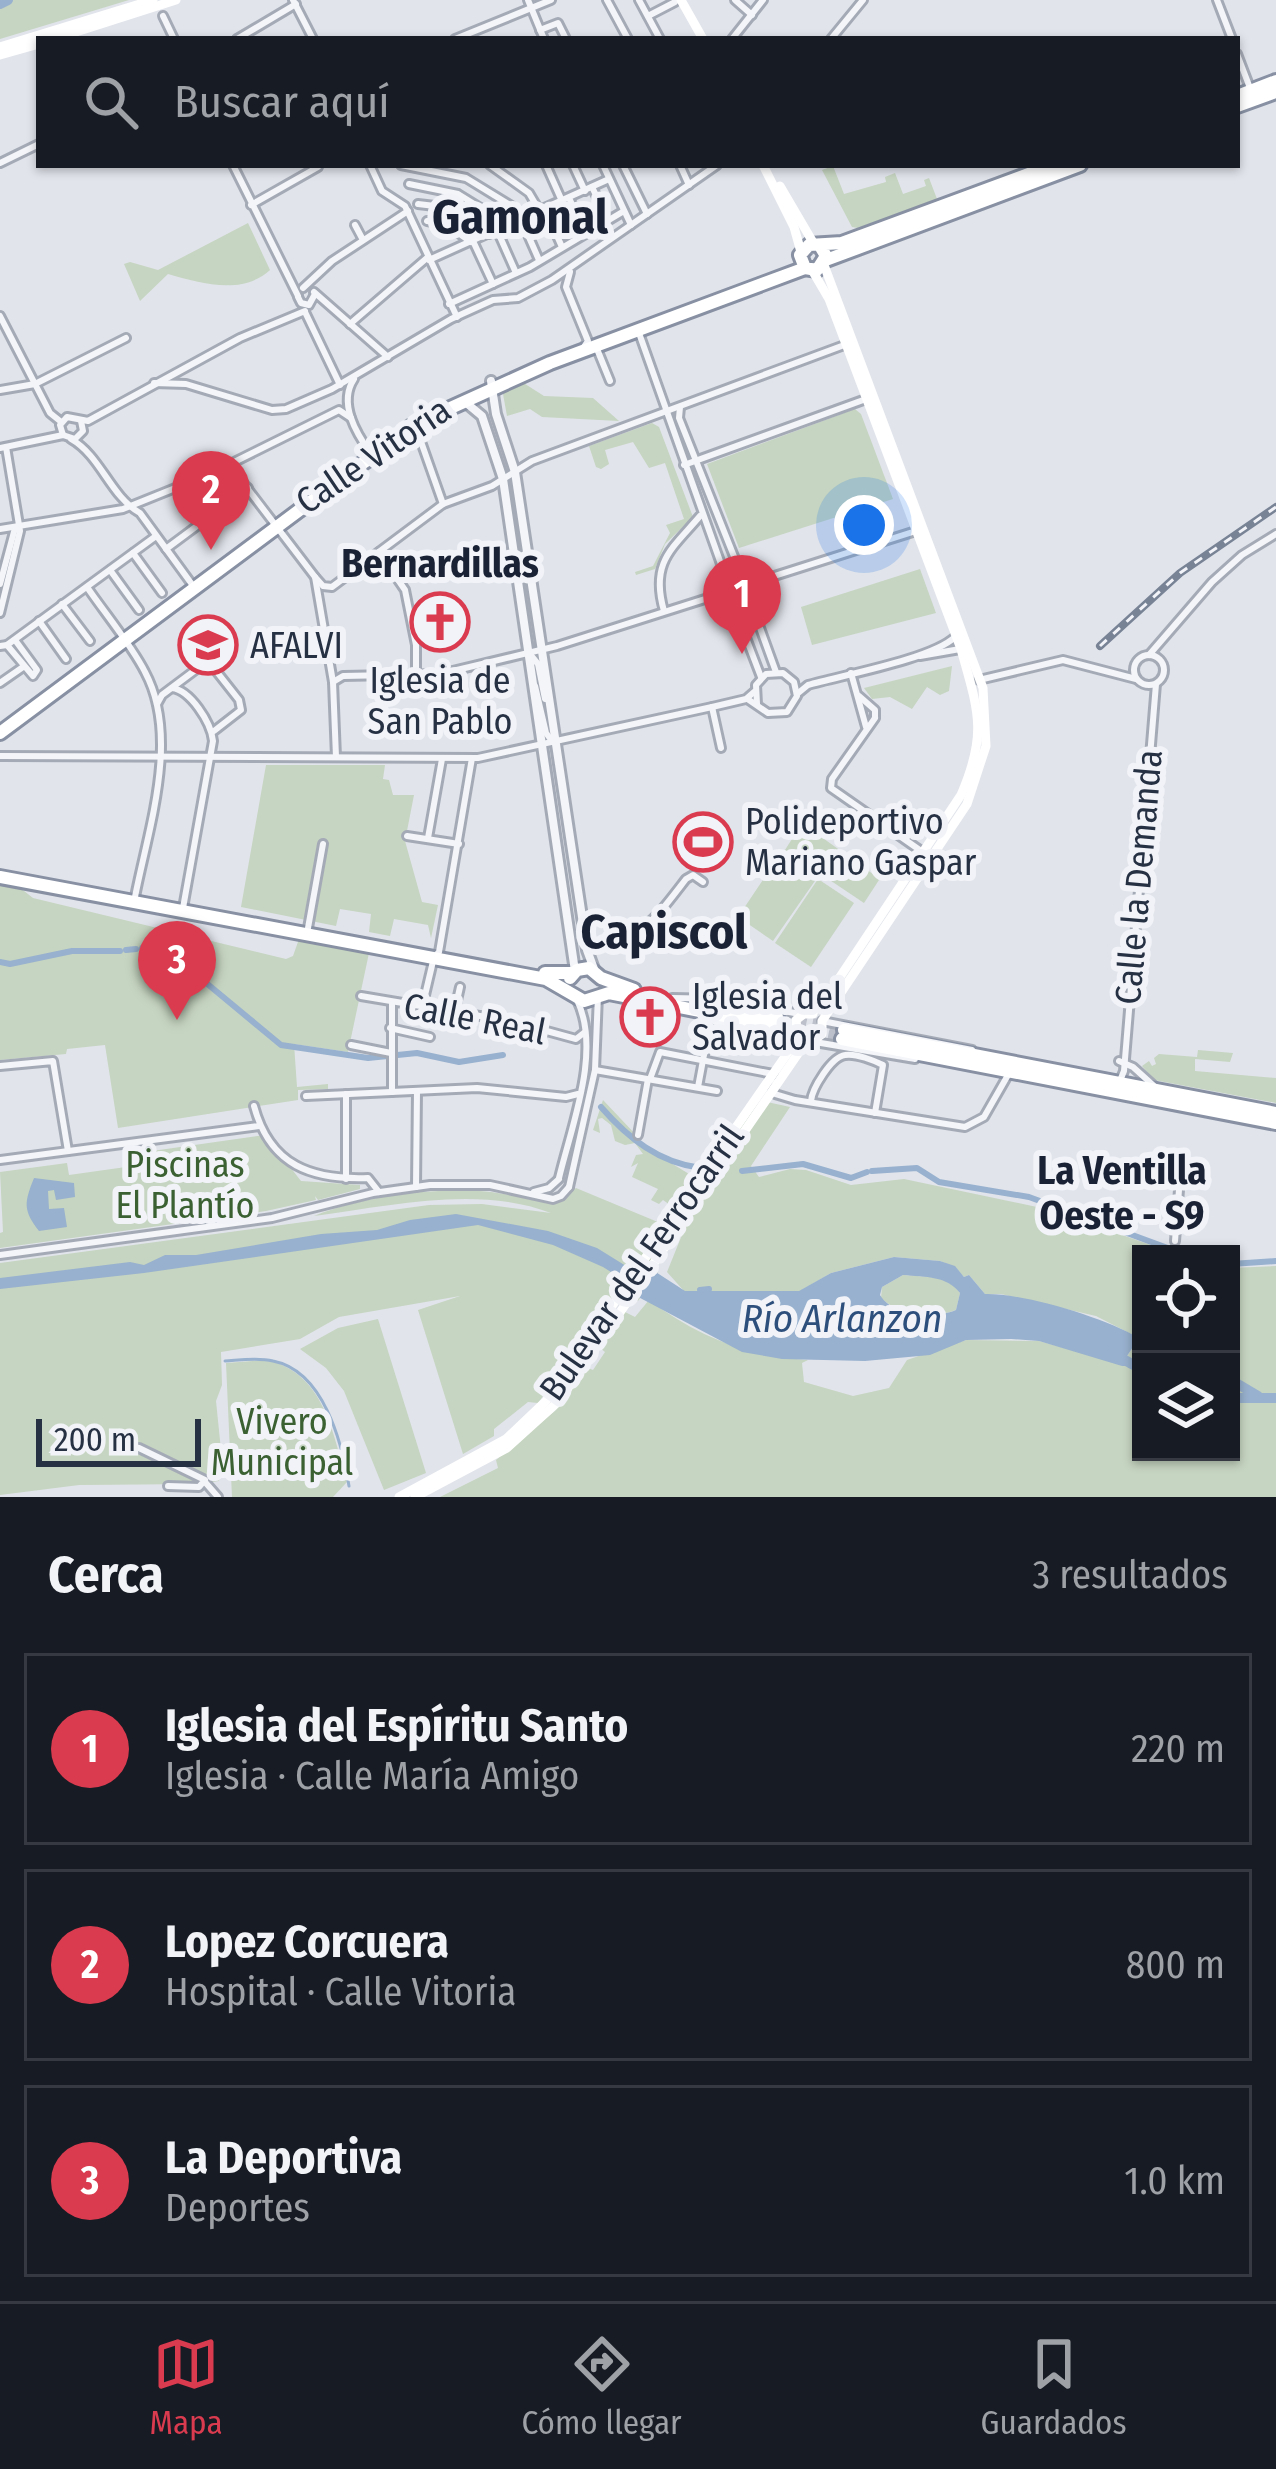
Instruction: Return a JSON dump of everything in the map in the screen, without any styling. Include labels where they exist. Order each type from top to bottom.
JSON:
[{"type":"highway","points":[[1240,99],[1276,81]]},
{"type":"highway","points":[[1240,99],[1271,94]]},
{"type":"highway","points":[[1240,99],[1271,94]]},
{"type":"highway","name":"Calle Vitoria","points":[[411,426],[592,343],[1045,168]]},
{"type":"highway","name":"Calle Vitoria","points":[[0,729],[411,426],[592,343],[813,258],[1072,168]]},
{"type":"highway","name":"Calle Vitoria","points":[[121,639],[275,525]]},
{"type":"highway","points":[[0,874],[558,975],[584,968],[628,989],[778,1026]]},
{"type":"highway","points":[[184,908],[308,928],[550,980],[586,1001],[598,994],[778,1026]]},
{"type":"highway","points":[[573,994],[574,972]]},
{"type":"highway","points":[[598,974],[598,994]]},
{"type":"highway","points":[[1094,1083],[992,1058],[843,1034],[966,1064],[1045,1078],[1162,1091],[1276,1113]]},
{"type":"highway","points":[[1119,1086],[1276,1123]]},
{"type":"main road","points":[[45,36],[153,0]]},
{"type":"main road","points":[[65,36],[173,1]]},
{"type":"main road","points":[[677,1],[697,36]]},
{"type":"main road","points":[[0,51],[36,39]]},
{"type":"main road","points":[[0,51],[36,45]]},
{"type":"main road","points":[[768,168],[849,340],[982,686],[986,746],[967,804],[815,1017],[795,1025],[804,1039],[822,1034],[815,1017]]},
{"type":"main road","points":[[815,1017],[962,795],[979,728],[982,686],[961,649],[936,571],[909,512],[905,489]]},
{"type":"main road","name":"Bulevar del Ferrocarril","points":[[651,1259],[789,1049],[804,1039]]},
{"type":"main road","name":"Bulevar del Ferrocarril","points":[[398,1497],[482,1454],[518,1428],[554,1390],[622,1301],[804,1039]]},
{"type":"main road","name":"Bulevar del Ferrocarril","points":[[415,1497],[487,1461],[533,1429],[567,1392],[622,1301]]},
{"type":"street","points":[[461,36],[529,4],[551,0]]},
{"type":"street","points":[[607,0],[626,36]]},
{"type":"street","points":[[639,0],[658,36]]},
{"type":"street","points":[[735,0],[752,15]]},
{"type":"street","points":[[734,36],[763,0]]},
{"type":"street","points":[[1217,0],[1231,36]]},
{"type":"street","points":[[163,16],[173,1]]},
{"type":"street","points":[[241,36],[293,1],[312,36]]},
{"type":"street","points":[[648,16],[677,1]]},
{"type":"street","points":[[833,36],[858,1]]},
{"type":"street","points":[[529,4],[543,36]]},
{"type":"street","points":[[146,12],[163,16]]},
{"type":"street","points":[[163,16],[173,36]]},
{"type":"street","points":[[540,30],[558,23],[564,36]]},
{"type":"street","points":[[0,164],[36,145]]},
{"type":"street","points":[[234,168],[278,270],[305,296],[340,385]]},
{"type":"street","points":[[251,205],[316,168]]},
{"type":"street","points":[[371,168],[382,190],[402,202],[408,212],[458,317]]},
{"type":"street","points":[[416,168],[466,178],[524,218],[540,261]]},
{"type":"street","points":[[495,168],[529,193],[562,247]]},
{"type":"street","points":[[548,168],[585,232]]},
{"type":"street","points":[[575,168],[608,220]]},
{"type":"street","points":[[607,168],[629,227]]},
{"type":"street","points":[[624,168],[645,210]]},
{"type":"street","points":[[681,168],[689,185]]},
{"type":"street","points":[[154,382],[178,383],[272,410],[286,409],[340,385],[440,324],[493,300],[518,298],[553,280],[629,227],[645,210],[713,168]]},
{"type":"street","points":[[350,324],[428,259],[609,179]]},
{"type":"street","points":[[409,184],[458,194],[508,225]]},
{"type":"street","points":[[452,208],[458,194]]},
{"type":"street","points":[[418,204],[452,208],[493,232],[516,273]]},
{"type":"street","points":[[440,324],[449,304],[540,261],[608,220],[645,210]]},
{"type":"street","points":[[61,422],[73,416],[81,421],[93,418],[305,296],[363,240],[408,212]]},
{"type":"street","points":[[427,221],[446,224],[472,242],[493,284]]},
{"type":"street","points":[[355,226],[363,240]]},
{"type":"street","points":[[566,287],[576,264]]},
{"type":"street","points":[[553,280],[566,287],[610,381]]},
{"type":"street","points":[[305,296],[323,300],[388,357]]},
{"type":"street","points":[[0,316],[67,437],[86,450],[129,507],[140,513],[191,583]]},
{"type":"street","points":[[638,329],[721,564],[716,588],[708,598]]},
{"type":"street","points":[[0,390],[34,384],[126,338]]},
{"type":"street","points":[[210,474],[236,475],[315,578],[332,587],[443,504],[503,479],[532,460],[668,415],[680,406],[849,340]]},
{"type":"street","points":[[361,373],[348,389],[351,418],[372,453]]},
{"type":"street","points":[[166,376],[178,383]]},
{"type":"street","points":[[493,387],[515,472],[586,947],[598,974]]},
{"type":"street","points":[[684,466],[871,397]]},
{"type":"street","points":[[468,403],[490,434],[503,479],[574,972]]},
{"type":"street","points":[[680,406],[679,418],[739,569],[752,576],[765,579],[920,530]]},
{"type":"street","points":[[8,529],[129,507],[210,474],[339,410],[351,418]]},
{"type":"street","points":[[81,421],[86,450]]},
{"type":"street","points":[[411,426],[443,504]]},
{"type":"street","points":[[490,434],[502,430]]},
{"type":"street","points":[[0,612],[8,529],[3,448],[81,435]]},
{"type":"street","points":[[166,549],[248,488]]},
{"type":"street","points":[[140,513],[156,496]]},
{"type":"street","points":[[900,537],[909,512]]},
{"type":"street","points":[[664,611],[659,591],[662,566],[673,544],[701,513]]},
{"type":"street","points":[[695,523],[706,526]]},
{"type":"street","points":[[0,584],[8,529]]},
{"type":"street","points":[[1118,673],[1163,643],[1203,590],[1242,555],[1276,534]]},
{"type":"street","points":[[7,644],[156,536]]},
{"type":"street","points":[[900,537],[922,547]]},
{"type":"street","points":[[379,552],[404,586],[416,675]]},
{"type":"street","points":[[133,553],[162,593]]},
{"type":"street","points":[[720,577],[739,569]]},
{"type":"street","points":[[110,570],[139,610]]},
{"type":"street","points":[[752,576],[756,593]]},
{"type":"street","points":[[315,578],[333,682],[332,750],[337,758]]},
{"type":"street","points":[[736,609],[751,603],[765,579]]},
{"type":"street","points":[[87,587],[146,672],[156,708],[159,758],[135,899]]},
{"type":"street","points":[[716,588],[719,601]]},
{"type":"street","points":[[333,682],[343,676],[440,674],[541,650],[708,598],[736,609],[761,677]]},
{"type":"street","points":[[751,603],[776,671],[808,685]]},
{"type":"street","points":[[62,604],[89,641]]},
{"type":"street","points":[[39,621],[66,659]]},
{"type":"street","points":[[917,656],[950,643],[956,634]]},
{"type":"street","points":[[746,699],[764,711],[780,714],[792,708],[797,694],[808,685],[961,649],[982,686],[1058,660],[1118,673],[1144,685],[1156,684],[1163,675],[1163,643]]},
{"type":"street","points":[[7,644],[37,672],[32,676],[7,644]]},
{"type":"street","points":[[530,653],[537,661],[550,710]]},
{"type":"street","points":[[1149,655],[1160,661]]},
{"type":"street","points":[[156,708],[158,700],[202,665],[213,667],[240,702],[240,714],[212,731]]},
{"type":"street","points":[[1134,666],[1136,679]]},
{"type":"street","points":[[0,683],[23,667]]},
{"type":"street","points":[[0,756],[472,758],[746,699],[761,677],[776,671]]},
{"type":"street","points":[[851,673],[866,729]]},
{"type":"street","points":[[184,908],[215,755],[212,731],[183,689],[185,678]]},
{"type":"street","points":[[794,681],[797,694]]},
{"type":"street","name":"Calle la Demanda","points":[[1119,1086],[1156,684]]},
{"type":"street","name":"Calle la Demanda","points":[[1144,685],[1153,701]]},
{"type":"street","points":[[535,686],[547,736],[556,742]]},
{"type":"street","points":[[151,689],[183,689]]},
{"type":"street","points":[[754,692],[757,704]]},
{"type":"street","points":[[857,693],[875,710],[875,718],[832,779],[831,788],[924,854]]},
{"type":"street","points":[[712,707],[722,748]]},
{"type":"street","points":[[861,712],[875,718]]},
{"type":"street","points":[[428,838],[442,758]]},
{"type":"street","points":[[422,1008],[459,844],[472,758]]},
{"type":"street","points":[[407,836],[459,844]]},
{"type":"street","points":[[308,928],[323,844]]},
{"type":"street","points":[[586,947],[613,942],[651,925],[686,879],[693,875],[704,882]]},
{"type":"street","points":[[454,1014],[460,987]]},
{"type":"street","points":[[569,1187],[561,1186],[559,1178],[578,1094],[585,1032],[573,994]]},
{"type":"street","points":[[0,1255],[272,1218],[373,1191],[467,1184],[561,1196],[569,1187],[595,1070],[598,994]]},
{"type":"street","name":"Calle Real","points":[[361,996],[576,1039],[585,1032]]},
{"type":"street","points":[[672,998],[720,999],[952,1044],[992,1058]]},
{"type":"street","points":[[392,1004],[392,1092]]},
{"type":"street","points":[[700,1013],[714,1025],[778,1026],[804,1039],[897,1057],[966,1064]]},
{"type":"street","points":[[538,1028],[541,1018]]},
{"type":"street","points":[[575,1023],[585,1022]]},
{"type":"street","points":[[698,1087],[714,1025]]},
{"type":"street","points":[[778,1026],[789,1049]]},
{"type":"street","points":[[390,1028],[430,1036]]},
{"type":"street","points":[[351,1046],[391,1055]]},
{"type":"street","points":[[638,1135],[658,1052],[772,1074]]},
{"type":"street","points":[[811,1101],[811,1092],[841,1055],[881,1062],[875,1113]]},
{"type":"street","points":[[1094,1083],[1109,1075],[1122,1059],[1162,1091]]},
{"type":"street","points":[[0,1066],[53,1061],[68,1150]]},
{"type":"street","points":[[595,1070],[718,1090]]},
{"type":"street","points":[[773,1087],[776,1094],[965,1126],[977,1123],[1010,1072]]},
{"type":"street","points":[[1045,1078],[1119,1086]]},
{"type":"street","points":[[306,1096],[477,1088],[566,1097],[578,1094]]},
{"type":"street","points":[[416,1187],[417,1091]]},
{"type":"street","points":[[346,1094],[346,1179]]},
{"type":"street","points":[[566,1097],[575,1106]]},
{"type":"street","points":[[254,1106],[260,1126],[298,1168],[321,1177],[368,1178],[373,1191]]},
{"type":"street","points":[[0,1160],[260,1126]]},
{"type":"street","points":[[1175,1241],[1180,1177]]},
{"type":"street","points":[[531,1192],[549,1188],[559,1178]]},
{"type":"street","points":[[139,1448],[201,1475],[218,1497]]},
{"type":"street","points":[[168,1486],[199,1487],[205,1482]]},
{"type":"green space","points":[[0,0],[129,0],[0,39]]},
{"type":"green space","points":[[834,168],[844,194],[886,182],[885,177],[895,173],[903,194],[926,186],[924,180],[929,178],[937,199],[852,227],[822,170]]},
{"type":"green space","points":[[248,223],[270,270],[259,278],[234,285],[207,284],[168,274],[140,301],[124,264],[158,270]]},
{"type":"green space","points":[[522,382],[544,396],[593,398],[619,421],[542,417],[530,409],[507,416],[503,394]]},
{"type":"green space","points":[[855,409],[893,499],[739,548],[707,464]]},
{"type":"green space","points":[[652,423],[659,427],[693,517],[665,544],[655,569],[636,575],[653,566],[670,533],[666,525],[684,519],[665,463],[649,468],[633,442],[605,450],[609,464],[601,469],[589,446]]},
{"type":"green space","points":[[920,569],[936,613],[812,645],[801,607]]},
{"type":"green space","points":[[952,666],[949,691],[940,695],[927,687],[912,709],[890,697],[872,699],[864,688]]},
{"type":"green space","points":[[266,765],[385,765],[383,779],[389,780],[393,795],[414,795],[405,841],[422,902],[438,905],[431,938],[428,925],[394,919],[390,936],[369,932],[371,914],[340,909],[336,926],[241,907]]},
{"type":"green space","points":[[802,823],[877,877],[864,903],[785,850]]},
{"type":"green space","points":[[781,853],[817,878],[773,941],[738,917]]},
{"type":"green space","points":[[818,879],[854,903],[811,967],[775,943]]},
{"type":"green space","points":[[0,883],[19,887],[33,898],[286,959],[293,956],[299,939],[369,953],[348,1052],[294,1044],[297,1087],[328,1084],[328,1089],[298,1090],[298,1100],[118,1128],[105,1045],[0,1060]]},
{"type":"green space","points":[[1198,1050],[1233,1053],[1230,1062],[1195,1059],[1195,1071],[1276,1078],[1276,1103],[1154,1080],[1142,1066],[1149,1061],[1156,1064],[1154,1058],[1159,1054],[1197,1057]]},
{"type":"green space","points":[[603,1100],[637,1136],[602,1106],[625,1135],[694,1177],[673,1207],[663,1200],[659,1204],[651,1200],[658,1189],[632,1177],[636,1155],[643,1154],[635,1143],[615,1141],[611,1125],[602,1118],[598,1119],[600,1133],[593,1130]]},
{"type":"green space","points":[[759,1102],[649,1264],[658,1272],[638,1301],[618,1291],[538,1403],[528,1402],[494,1429],[494,1436],[463,1454],[418,1310],[460,1296],[339,1317],[300,1339],[221,1352],[222,1385],[216,1401],[222,1460],[219,1481],[79,1485],[0,1495],[0,1263],[429,1205],[482,1204],[551,1213],[494,1200],[464,1199],[314,1216],[356,1203],[424,1192],[491,1192],[557,1202],[576,1188],[665,1225]]},
{"type":"green space","points":[[767,1102],[790,1107],[751,1166],[759,1177],[790,1169],[851,1185],[904,1179],[1051,1210],[1151,1245],[1132,1245],[1132,1334],[1096,1316],[985,1294],[969,1275],[964,1277],[940,1261],[894,1257],[831,1273],[800,1291],[684,1291],[667,1272],[686,1225]]},
{"type":"green space","name":"Piscinas El Plantío","points":[[265,1135],[301,1181],[360,1185],[360,1189],[266,1211],[0,1248],[0,1172],[67,1163],[69,1175],[133,1166],[131,1154]]},
{"type":"green space","points":[[1276,1266],[1276,1497],[440,1497],[498,1468],[496,1460],[556,1410],[588,1368],[593,1370],[605,1352],[600,1348],[625,1312],[635,1317],[649,1300],[724,1342],[808,1360],[802,1363],[804,1382],[853,1396],[889,1388],[907,1360],[966,1340],[1039,1341],[1125,1365],[1132,1348],[1132,1461],[1240,1461],[1240,1268]]},
{"type":"green space","points":[[903,1275],[949,1283],[960,1293],[956,1310],[916,1314],[889,1304],[881,1298],[882,1287]]},
{"type":"green space","points":[[378,1319],[426,1473],[384,1490],[344,1391],[326,1368],[300,1349],[338,1328]]},
{"type":"green space","name":"Vivero Municipal","points":[[266,1360],[301,1377],[323,1407],[347,1482],[333,1497],[232,1497],[226,1363]]},
{"type":"water","points":[[34,1178],[74,1183],[75,1197],[56,1200],[54,1190],[48,1191],[49,1209],[64,1208],[67,1227],[39,1231],[34,1224],[27,1206]]},
{"type":"water","name":"Río Arlanzon","points":[[456,1214],[548,1231],[597,1248],[626,1266],[648,1267],[685,1291],[799,1291],[831,1273],[894,1257],[940,1261],[955,1266],[964,1277],[969,1275],[985,1294],[1063,1308],[1105,1322],[1132,1335],[1132,1348],[1126,1366],[1039,1341],[1011,1339],[966,1340],[930,1355],[865,1361],[782,1359],[742,1352],[627,1291],[619,1277],[603,1267],[553,1245],[478,1225],[0,1289],[0,1278],[130,1262],[144,1265],[165,1255],[196,1255],[321,1234],[377,1230]],"holes":[[[903,1275],[935,1278],[960,1293],[956,1310],[915,1314],[894,1308],[880,1295],[882,1287]]]},
{"type":"waterway","points":[[0,4],[8,0]]},
{"type":"waterway","points":[[142,948],[178,960]]},
{"type":"waterway","points":[[126,950],[136,949]]},
{"type":"waterway","points":[[0,962],[72,951],[120,951]]},
{"type":"waterway","points":[[199,977],[281,1045],[368,1058],[417,1053],[459,1062],[503,1055]]},
{"type":"waterway","points":[[601,1107],[645,1147],[671,1161],[701,1168]]},
{"type":"waterway","points":[[742,1171],[803,1164],[851,1178],[867,1172]]},
{"type":"waterway","points":[[872,1171],[917,1168],[939,1182],[1029,1197],[1160,1245]]},
{"type":"waterway","points":[[1240,1263],[1276,1261]]},
{"type":"waterway","points":[[700,1290],[709,1289]]},
{"type":"waterway","points":[[1112,1353],[1132,1364]]},
{"type":"waterway","points":[[225,1361],[273,1361],[305,1379],[328,1411],[349,1486]]},
{"type":"waterway","points":[[1240,1385],[1258,1396]]},
{"type":"waterway","points":[[1240,1398],[1276,1398]]},
{"type":"tunnel","points":[[777,1017],[844,1030]]},
{"type":"tunnel","points":[[775,1026],[842,1039]]},
{"type":"railway","points":[[1100,646],[1180,573],[1276,507]]},
{"type":"place","name":"Lopez Corcuera","points":[[211,550]]},
{"type":"place","name":"Iglesia de San Pablo","points":[[440,622]]},
{"type":"place","name":"AFALVI","points":[[208,645]]},
{"type":"place","name":"Iglesia del Espíritu Santo","points":[[742,654]]},
{"type":"place","name":"Polideportivo Mariano Gaspar","points":[[703,842]]},
{"type":"place","name":"Iglesia del Salvador","points":[[650,1017]]},
{"type":"place","name":"La Deportiva","points":[[177,1020]]},
{"type":"district","name":"Gamonal","points":[[520,216]]},
{"type":"district","name":"Bernardillas","points":[[440,563]]},
{"type":"district","name":"Capiscol","points":[[664,931]]},
{"type":"district","name":"La Ventilla Oeste - S9","points":[[1122,1192]]}]
